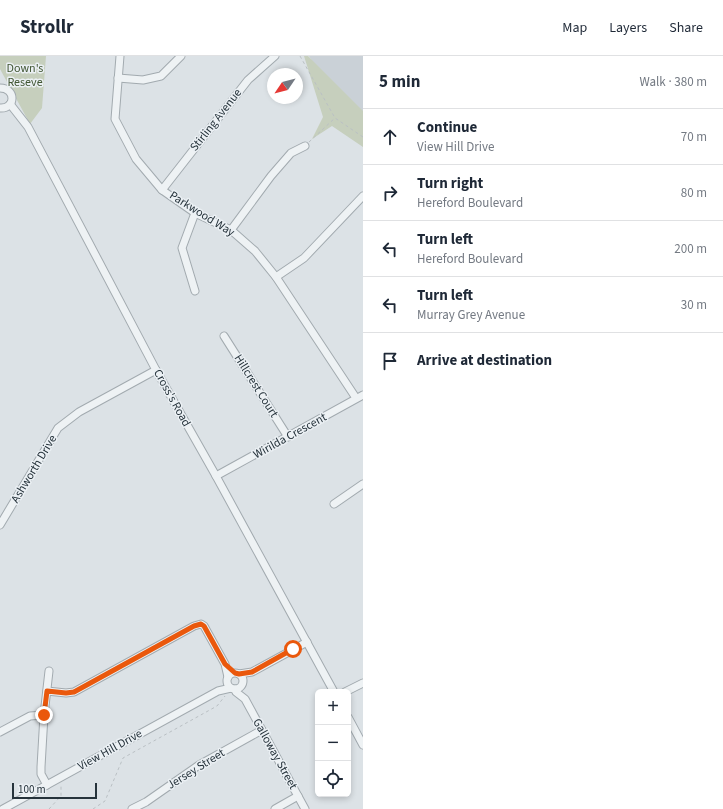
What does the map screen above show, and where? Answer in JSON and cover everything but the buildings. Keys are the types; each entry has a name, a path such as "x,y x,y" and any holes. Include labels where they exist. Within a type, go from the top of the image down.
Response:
{"street":[{"name":"Parkwood Way","path":"120,56 115,119 136,159 162,190 195,213 231,230 255,251 276,276 360,396"},
{"path":"118,78 143,80 162,76 180,56"},
{"name":"Stirling Avenue","path":"162,190 248,80 275,56"},
{"name":"Cross's Road","path":"0,86 8,89 12,95 12,101 10,104 28,127 156,370 216,476 332,689"},
{"path":"0,108 5,108 10,104"},
{"path":"231,230 271,176 291,153 305,146"},
{"path":"276,276 304,258 363,196"},
{"path":"195,213 182,248 195,291"},
{"name":"Hillcrest Court","path":"224,336 288,437"},
{"name":"Ashworth Drive","path":"0,525 58,428 79,412 156,370"},
{"name":"Wirilda Crescent","path":"216,476 360,396"},
{"path":"334,504 363,484"},
{"path":"47,691 66,693 74,692 194,626 201,624 204,626 225,664 242,677 237,686"},
{"path":"227,679 231,674 252,672 307,642"},
{"path":"225,664 228,685 237,686 246,680 252,672"},
{"path":"47,785 41,774 44,715 49,671"},
{"name":"View Hill Drive","path":"218,691 227,679"},
{"path":"351,689 363,683"},
{"name":"View Hill Drive","path":"2,809 218,691 237,686"},
{"name":"Galloway Street","path":"237,686 305,809"},
{"path":"0,732 30,716 44,715"},
{"path":"351,723 363,745"},
{"name":"Jersey Street","path":"132,809 146,802 199,765 262,730"},
{"path":"275,809 298,796"},
{"path":"146,802 150,809"}],"path":[{"path":"300,56 335,118 363,137"},
{"path":"305,146 335,118"},
{"path":"93,809 105,801 123,758 217,706 227,695"},
{"path":"49,809 61,796 62,786 58,779"}],"shaded area":[{"path":"309,56 363,56 363,132 314,64"}],"green space":[{"name":"Down's Reseve","path":"0,56 46,56 42,108 30,124 0,69"},
{"path":"304,56 308,56 363,111 363,147 332,126 312,139 323,117"}],"route":[{"path":"44,715 47,691 66,693 74,692 194,626 201,624 204,626 225,664 235,673 239,674 250,671 252,672 293,649"}]}
